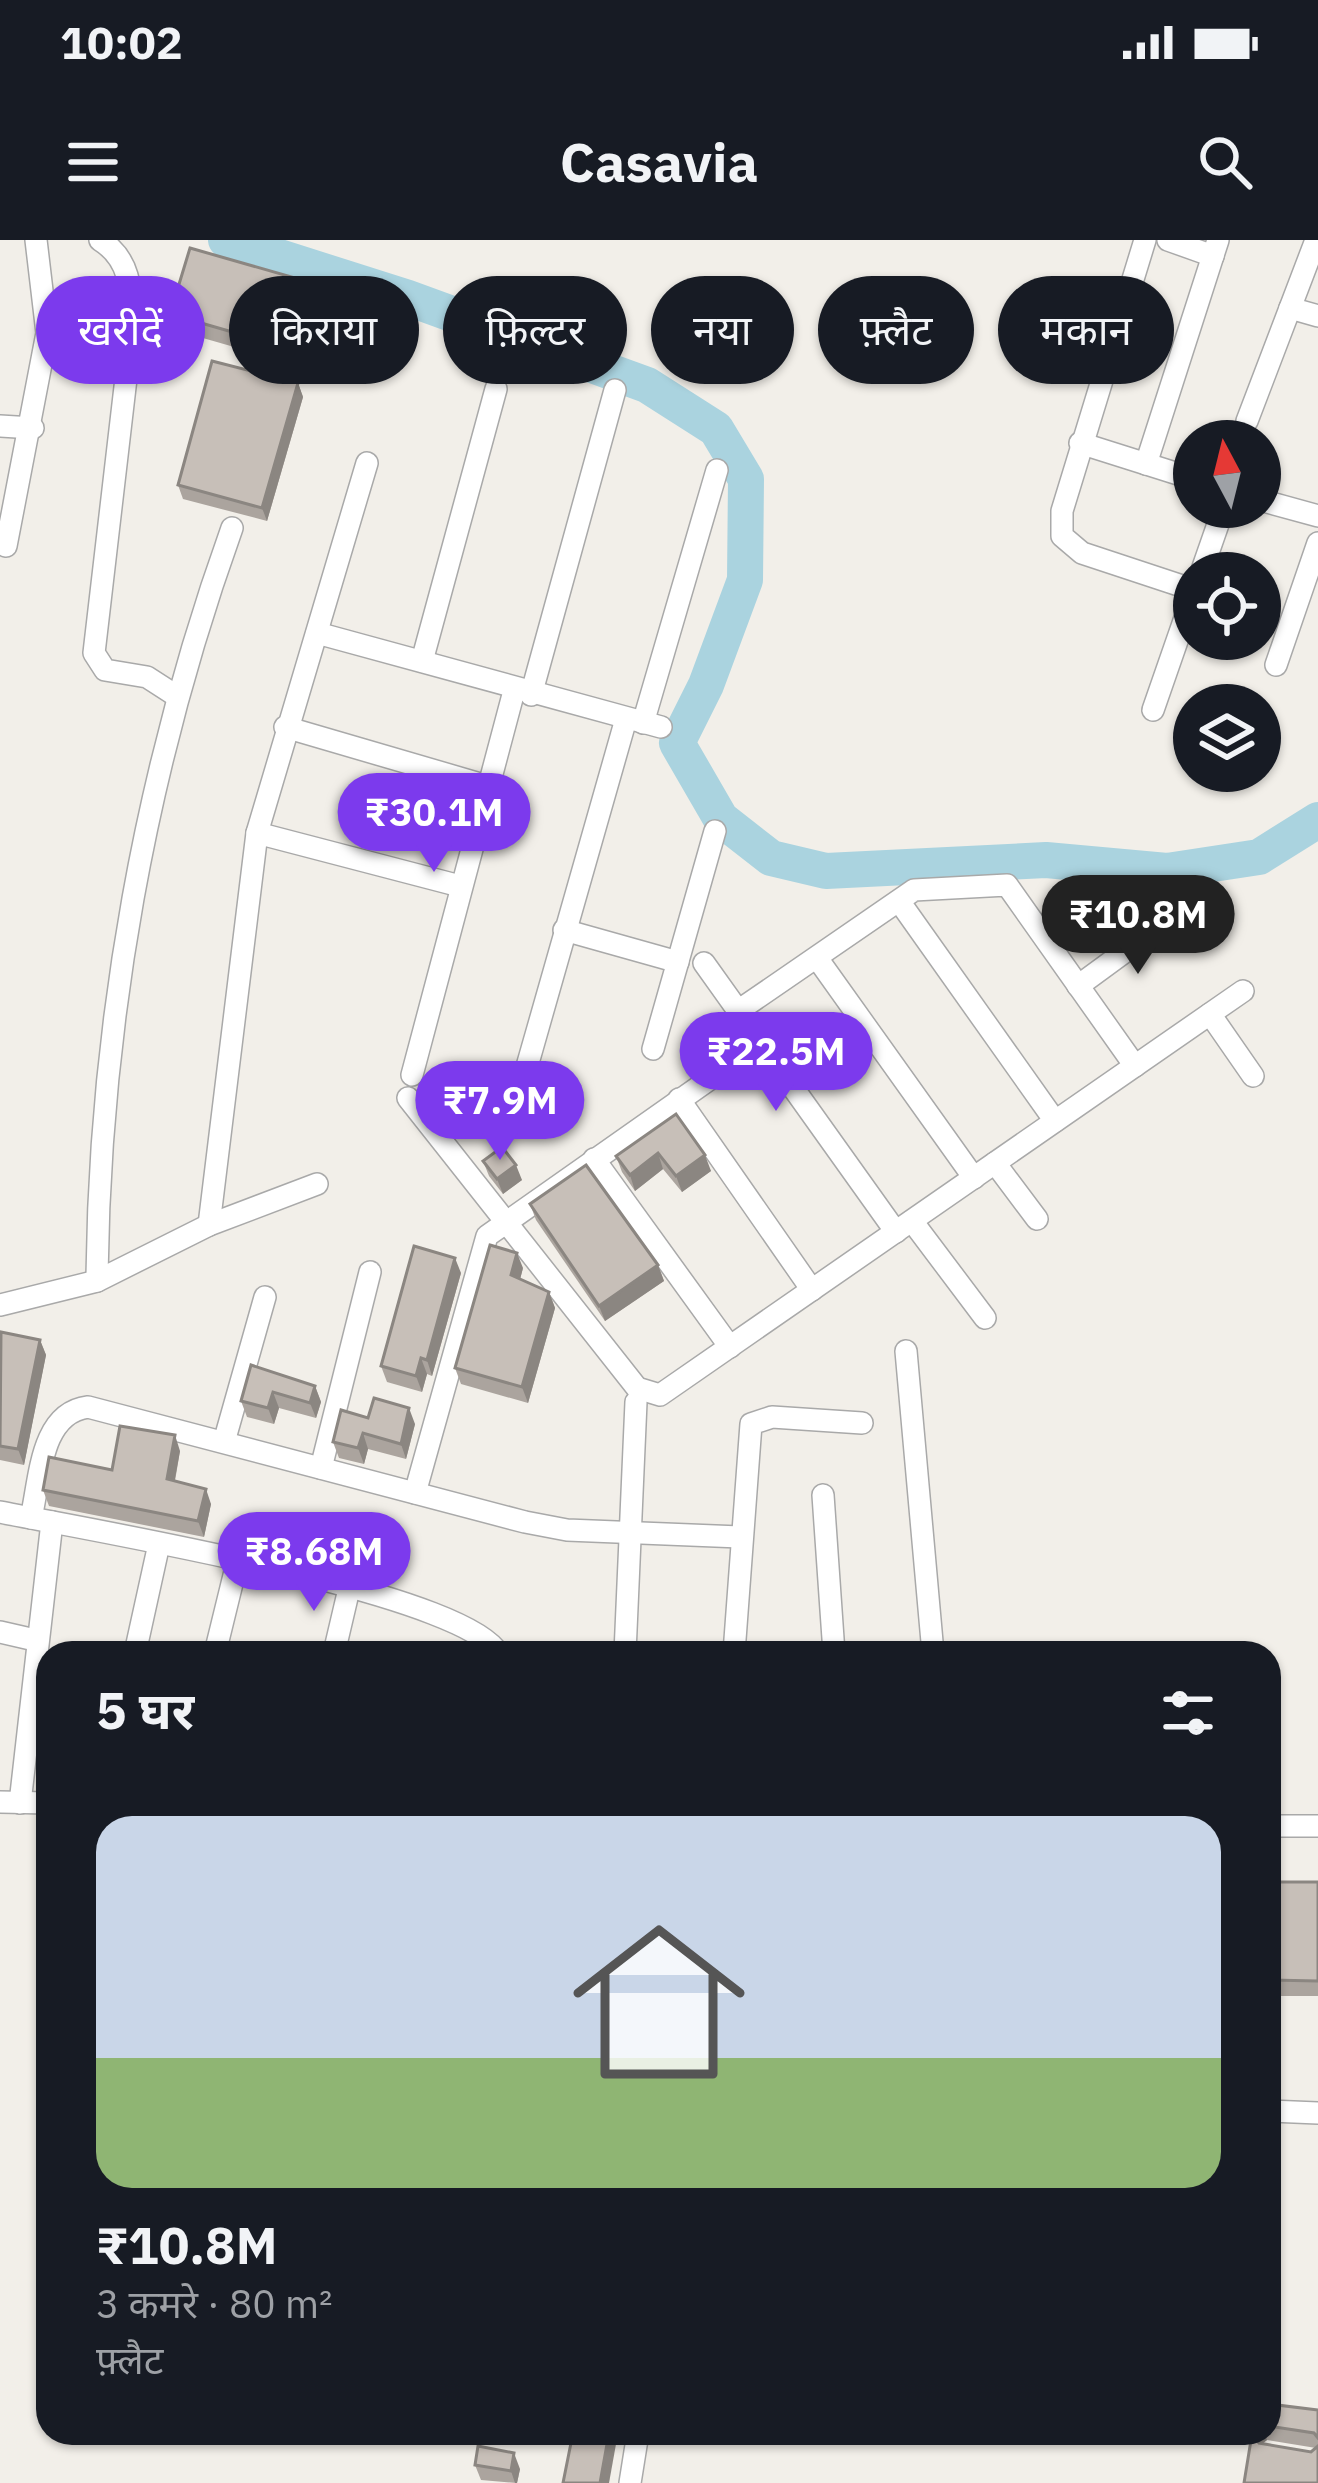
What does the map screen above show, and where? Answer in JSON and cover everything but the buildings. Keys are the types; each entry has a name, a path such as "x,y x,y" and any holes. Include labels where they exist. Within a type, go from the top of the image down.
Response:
{"street":[{"path":"6,546 47,334 36,240"},
{"path":"100,240 118,253 129,278 132,327 94,653 105,670 147,677 178,698"},
{"path":"1145,240 1080,443 1062,511 1062,536 1082,553 1173,584"},
{"path":"1147,464 1216,248 1168,240"},
{"path":"1247,420 1316,240"},
{"path":"1290,308 1318,316"},
{"path":"422,661 496,389"},
{"path":"615,390 523,693 487,786 410,1086 505,1221 637,1388 659,1395 1244,991"},
{"path":"0,425 32,428"},
{"path":"1080,443 1173,472"},
{"path":"209,1225 257,833 367,463"},
{"path":"526,1070 564,930 644,723 716,470"},
{"path":"1281,506 1318,517"},
{"path":"97,1281 106,1099 155,790 178,698 232,528"},
{"path":"1276,665 1318,543"},
{"path":"317,633 644,723"},
{"path":"1153,710 1173,652"},
{"path":"285,728 487,786"},
{"path":"653,1049 715,831"},
{"path":"257,833 460,886"},
{"path":"738,1011 914,890 1007,885 1135,1066"},
{"path":"899,901 1055,1121"},
{"path":"1078,986 1164,923"},
{"path":"564,930 678,962"},
{"path":"817,958 974,1178"},
{"path":"704,963 904,1226 985,1318"},
{"path":"1210,1014 1253,1076"},
{"path":"415,1492 487,1236 761,1043"},
{"path":"680,1099 812,1290"},
{"path":"594,1159 730,1346"},
{"path":"995,1163 1037,1220"},
{"path":"0,1305 97,1281 209,1225 317,1184"},
{"path":"321,1468 370,1272"},
{"path":"224,1442 265,1297"},
{"path":"906,1351 932,1641"},
{"path":"626,1641 636,1402"},
{"path":"10,1802 34,1640 52,1429 75,1408 88,1407 525,1522 630,1534 740,1537"},
{"path":"735,1641 751,1424 772,1417 862,1423"},
{"path":"824,1496 833,1641"},
{"path":"0,1512 238,1559 427,1610 472,1629 485,1641"},
{"path":"138,1641 159,1544"},
{"path":"218,1641 238,1559"},
{"path":"337,1641 350,1589"},
{"path":"0,1632 34,1640"},
{"path":"1281,1826 1318,1826"},
{"path":"1281,2111 1318,2113"},
{"path":"631,2483 636,2445"}],"waterway":[{"path":"226,240 408,298 647,385 716,429 746,479 745,580 706,685 677,743 721,819 771,858 826,871 1046,860 1167,871 1259,857 1318,820"}]}
